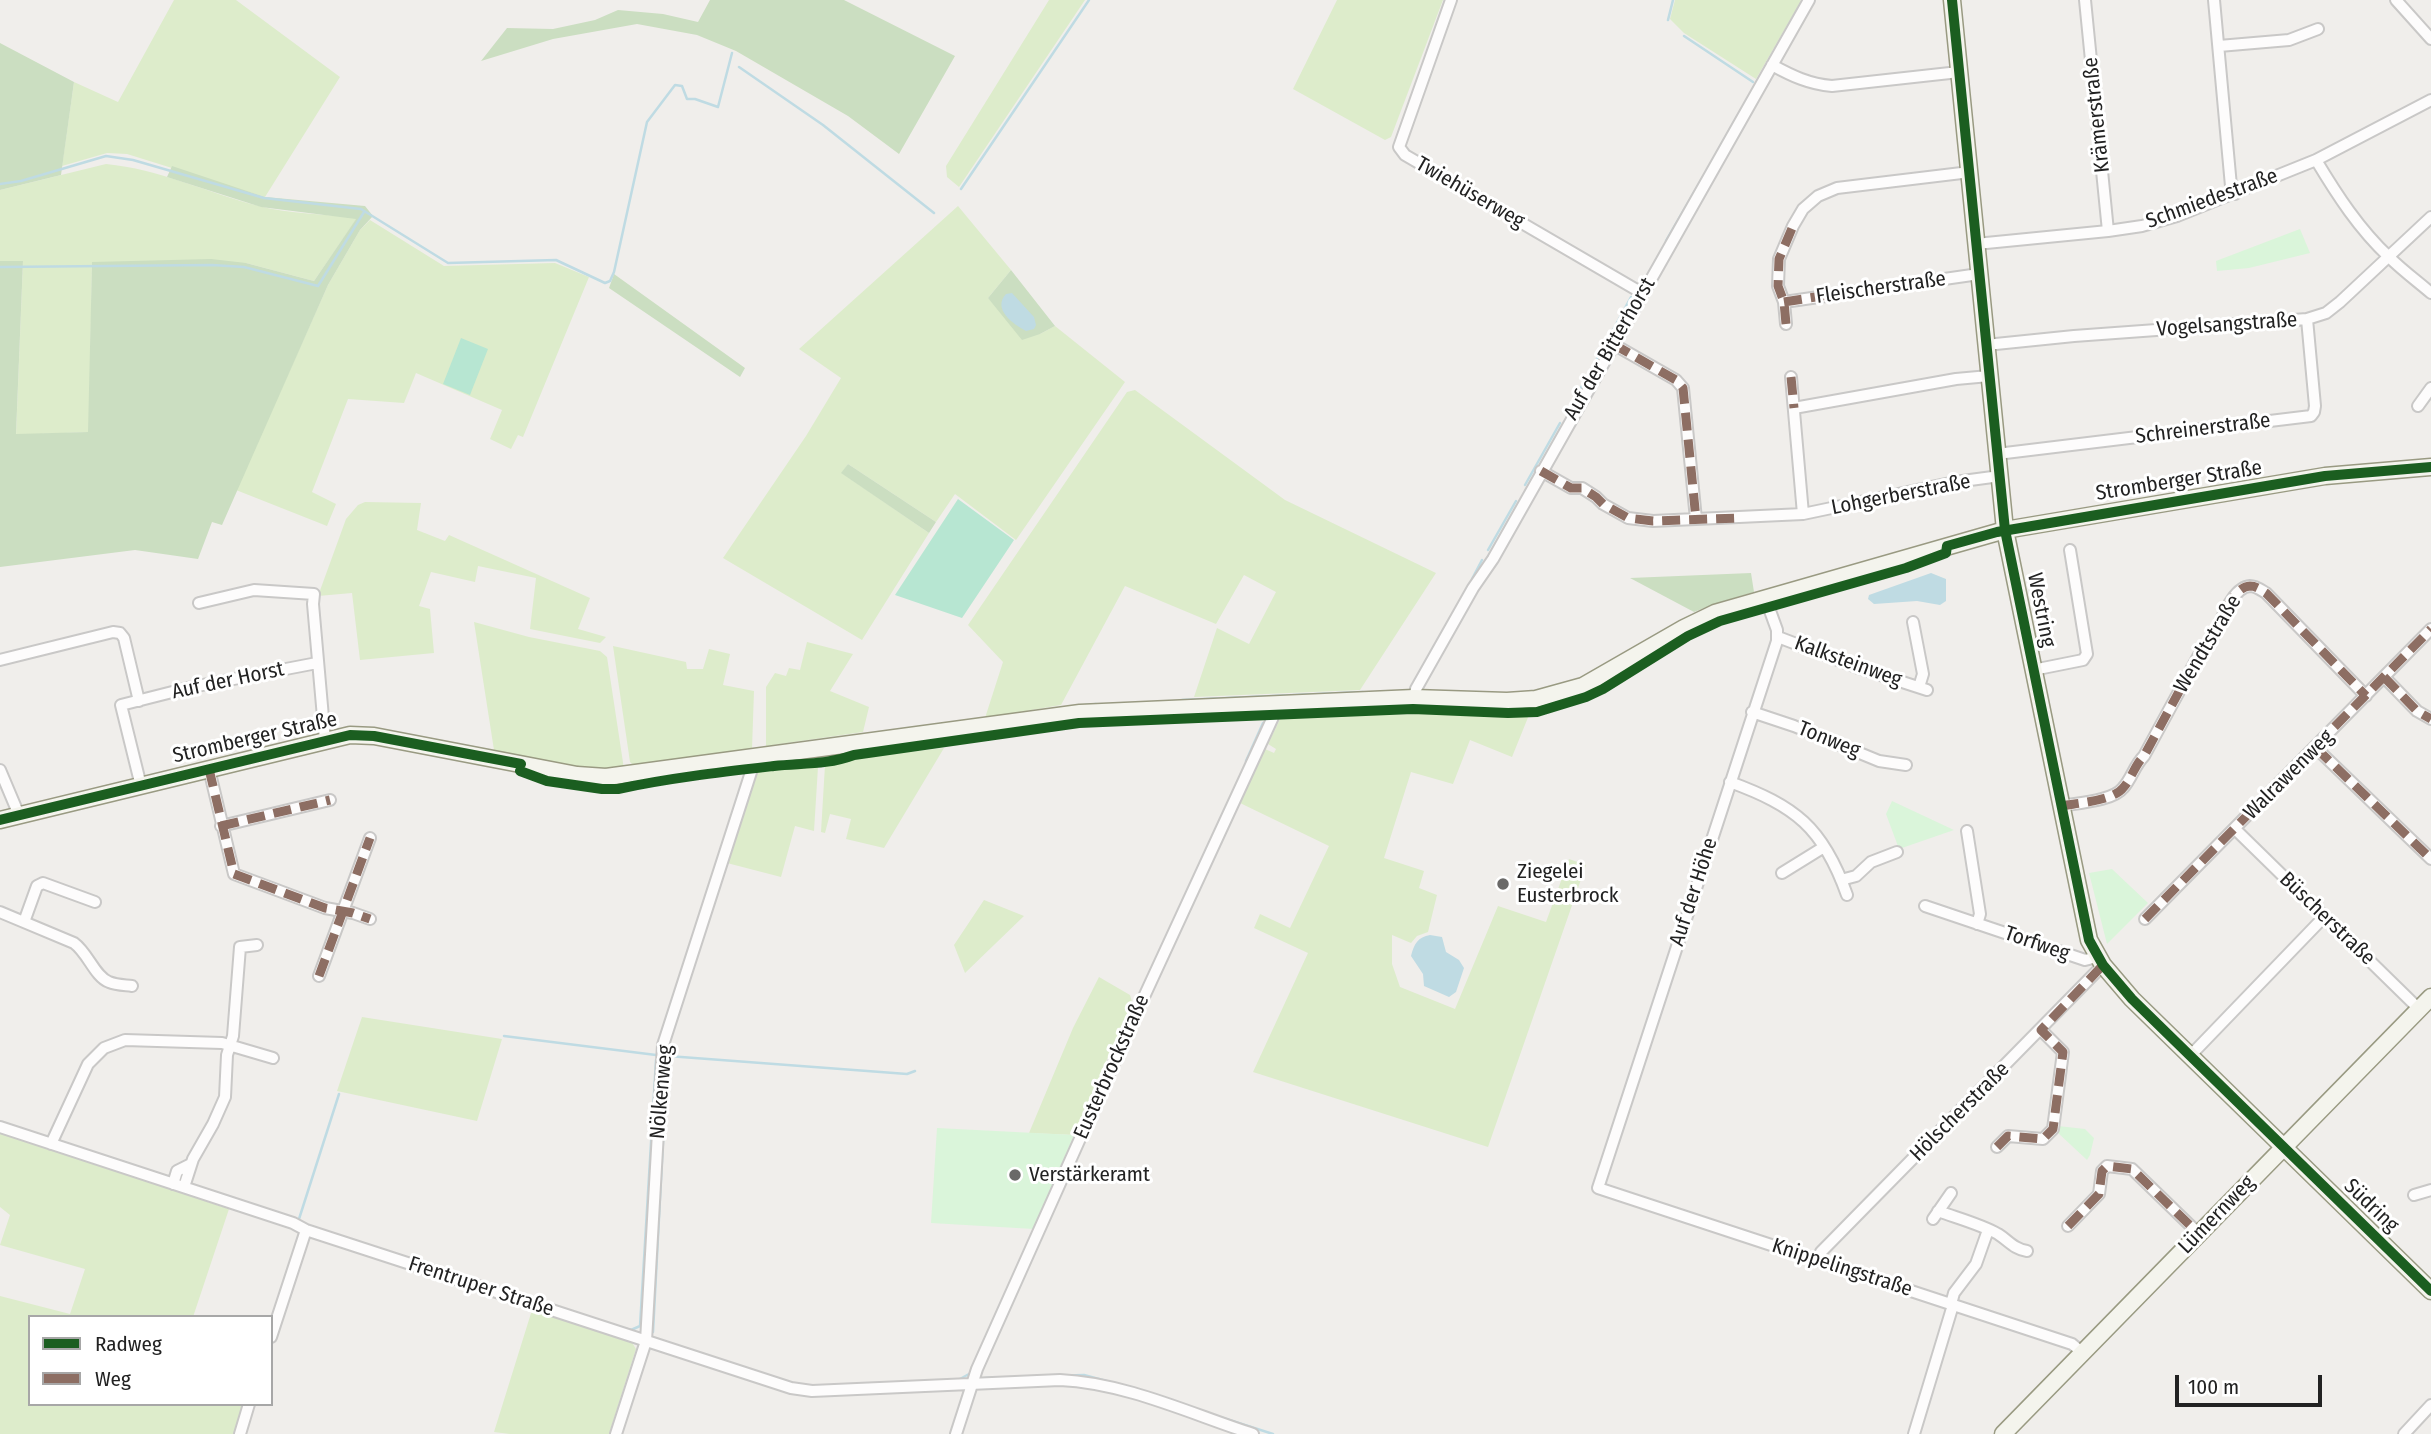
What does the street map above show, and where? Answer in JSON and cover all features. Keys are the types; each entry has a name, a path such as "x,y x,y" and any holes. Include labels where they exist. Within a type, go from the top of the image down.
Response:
{"main road":[{"name":"Westring","path":"1952,0 2005,530 2085,928 2100,961 2132,999 2283,1147"},
{"name":"Stromberger Straße","path":"0,820 350,735 374,736 577,775 606,777 1068,714 1414,698 1507,701 1559,694 1583,687 1715,613 2005,530 2325,476 2431,467"},
{"name":"Lümernweg","path":"2003,1434 2425,1003"},
{"name":"Südring","path":"2283,1147 2431,1291"}],"street":[{"name":"Twiehüserweg","path":"1451,0 1399,147 1405,155 1642,293"},
{"name":"Auf der Bitterhorst","path":"1414,698 1416,689 1473,588 1493,559 1612,344 1809,0"},
{"name":"Krämerstraße","path":"2085,0 2108,231"},
{"path":"2214,0 2231,186 2235,194"},
{"path":"2396,0 2431,39"},
{"path":"2219,46 2288,40 2318,29"},
{"path":"1772,65 1816,85 1832,86 1959,72"},
{"name":"Schmiedestraße","path":"1976,244 2108,231 2142,226 2177,216 2316,160 2431,100"},
{"path":"2316,160 2339,200 2388,257 2431,293"},
{"path":"1786,324 1784,302 1778,286 1779,260 1803,209 1818,196 1837,188 1970,172"},
{"name":"Vogelsangstraße","path":"1986,345 2307,319 2326,313 2340,302 2431,217"},
{"name":"Fleischerstraße","path":"1784,302 1979,274"},
{"name":"Schreinerstraße","path":"1997,454 2311,416 2315,406 2307,319"},
{"path":"1612,344 1676,380 1683,388 1696,519"},
{"path":"1794,408 1956,379 1989,376"},
{"name":"Lohgerberstraße","path":"1791,377 1803,514"},
{"path":"2418,406 2431,388"},
{"name":"Lohgerberstraße","path":"1541,471 1571,488 1581,488 1628,518 1653,521 1803,514 1955,482 2000,477"},
{"path":"2033,670 2083,660 2087,654 2070,550"},
{"name":"Wendtstraße","path":"2061,806 2113,796 2122,790 2136,764 2144,756 2200,653 2210,643 2234,596 2249,586 2266,593 2366,695"},
{"path":"199,603 254,590 314,594 317,663 325,740"},
{"path":"1765,597 1778,637"},
{"name":"Kalksteinweg","path":"1778,637 1866,671 1923,688 1913,622"},
{"name":"Walrawenweg","path":"2145,919 2431,629"},
{"path":"0,660 113,632 120,633 124,638 139,701 121,705 141,786"},
{"name":"Auf der Höhe","path":"1598,1188 1778,637"},
{"name":"Auf der Horst","path":"139,701 192,687 317,663"},
{"path":"2384,677 2417,711 2431,719"},
{"name":"Eusterbrockstraße","path":"956,1434 977,1369 1125,1038 1274,715 1273,703"},
{"name":"Tonweg","path":"1752,712 1879,761 1906,765"},
{"path":"2316,748 2431,859"},
{"name":"Nölkenweg","path":"616,1434 646,1341 663,1045 752,769 750,758"},
{"path":"209,769 234,874 325,908 370,919"},
{"path":"0,770 19,815"},
{"path":"1730,782 1767,796 1803,821 1824,847 1847,895"},
{"path":"221,826 330,800"},
{"name":"Büscherstraße","path":"2235,829 2324,917 2425,1003"},
{"name":"Torfweg","path":"1967,831 1980,914 1977,923"},
{"path":"319,976 370,838"},
{"path":"1782,873 1824,847"},
{"path":"1841,880 1856,876 1871,862 1897,852"},
{"path":"24,922 37,886 44,883 94,902"},
{"name":"Torfweg","path":"1925,906 2085,960 2100,961"},
{"path":"0,912 75,943 83,949 102,978 132,986"},
{"path":"2190,1056 2324,917"},
{"path":"179,1186 225,1097 227,1055 233,1036 240,947 257,944"},
{"name":"Hölscherstraße","path":"1818,1259 1821,1252 2041,1030 2100,961"},
{"path":"1997,1147 2008,1136 2043,1139 2053,1129 2063,1052 2041,1030"},
{"path":"51,1144 89,1064 104,1048 125,1040 230,1045 273,1058"},
{"name":"Frentruper Straße","path":"0,1127 791,1388 812,1391 1085,1381 1253,1434"},
{"path":"2068,1226 2099,1194 2102,1171 2107,1166 2132,1169 2199,1234"},
{"name":"Knippelingstraße","path":"1598,1188 2072,1344 2082,1353"},
{"path":"2414,1195 2431,1190"},
{"path":"1951,1193 1935,1215 1988,1230 1998,1234 2017,1250 2027,1251"},
{"path":"273,1331 306,1230"},
{"path":"1914,1434 1954,1293 1976,1264 1988,1230"},
{"path":"2404,1434 2431,1405"},
{"path":"240,1434 248,1406"}],"green space":[{"path":"174,0 236,0 340,77 265,197 127,154 107,153 62,166 74,82 118,102"},
{"path":"710,0 844,0 955,56 899,154 848,116 736,51 697,35 637,24 553,39 481,61 507,28 553,29 595,20 618,10 663,14 698,22"},
{"path":"1049,0 1085,0 959,187 947,177 946,166"},
{"path":"1337,0 1443,0 1391,137 1385,140 1293,89"},
{"path":"1675,0 1801,1 1756,79 1684,33 1670,19"},
{"path":"0,43 74,82 61,175 0,190"},
{"path":"106,164 145,171 271,209 357,218 314,281 246,263 92,262 89,432 16,435 23,261 0,261 0,190"},
{"path":"172,166 265,197 365,206 373,216 360,230 328,285 222,525 212,522 198,559 135,550 0,567 0,261 23,261 16,434 88,432 92,262 211,259 246,263 314,281 356,219 261,207 167,177"},
{"path":"958,206 1011,270 988,298 1040,334 1055,326 1125,382 1016,540 955,494 936,522 848,464 842,473 929,533 862,640 723,558 806,436 841,378 799,349"},
{"path":"370,220 444,266 555,263 589,277 523,437 518,435 511,449 490,439 502,410 416,373 404,403 348,399 312,492 336,504 327,526 236,490 328,285 360,230"},
{"path":"2300,229 2310,253 2249,268 2217,271 2216,261"},
{"path":"1011,270 1055,326 1022,340 988,298"},
{"path":"614,274 745,368 740,377 609,288"},
{"path":"461,338 488,349 470,395 443,384"},
{"path":"1135,390 1285,500 1436,573 1360,690 1194,697 1217,628 1249,644 1276,592 1244,575 1216,624 1125,586 1061,705 985,718 1003,662 968,625 1127,392"},
{"path":"848,464 936,522 929,533 841,473"},
{"path":"958,499 1014,540 962,618 895,595"},
{"path":"365,502 421,503 417,530 445,541 449,535 590,598 578,629 606,637 600,643 530,629 536,578 478,566 475,582 431,572 419,606 430,609 434,653 360,660 352,593 318,596 346,519 358,505"},
{"path":"1751,573 1754,592 1694,612 1630,578"},
{"path":"474,622 529,637 600,651 607,657 624,769 575,767 494,750"},
{"path":"807,642 853,654 830,691 869,707 863,732 766,746 766,687 775,673 786,676 789,668 800,670"},
{"path":"613,646 686,662 687,669 703,669 709,649 730,654 723,685 754,691 752,749 634,766 630,762"},
{"path":"1529,715 1512,757 1470,740 1453,784 1411,772 1384,858 1424,871 1419,888 1437,895 1428,932 1417,936 1411,943 1392,935 1392,964 1400,987 1455,1009 1498,906 1546,922 1569,859 1586,865 1488,1147 1253,1072 1308,953 1254,928 1260,914 1290,928 1329,846 1240,803 1265,749 1274,753 1276,749 1268,744 1281,717"},
{"path":"944,748 884,848 846,839 851,819 830,814 825,833 821,832 825,765 856,758"},
{"path":"800,766 818,767 814,831 795,826 781,877 727,863 757,771"},
{"path":"1892,801 1954,830 1899,849 1886,814"},
{"path":"2112,869 2148,903 2107,944 2089,873"},
{"path":"984,900 1024,916 965,973 954,945"},
{"path":"1099,977 1130,995 1132,1002 1074,1135 1029,1133 1073,1028"},
{"path":"362,1017 502,1039 477,1121 337,1091"},
{"path":"2058,1126 2085,1129 2094,1138 2087,1160 2057,1132"},
{"path":"937,1128 1074,1135 1034,1229 931,1223"},
{"path":"0,1132 229,1209 194,1315 28,1315 28,1406 244,1406 235,1434 0,1434 0,1296 70,1314 85,1269 0,1245 10,1215 0,1207"},
{"path":"535,1308 631,1341 636,1349 609,1434 494,1432 532,1310"}],"water":[{"path":"1012,293 1034,317 1034,329 1026,331 1006,316 1001,305 1002,300 1006,294"},
{"path":"1931,573 1946,579 1946,601 1940,605 1917,601 1874,604 1868,599 1869,595"},
{"path":"1430,935 1442,937 1446,952 1459,960 1464,968 1456,992 1449,997 1424,986 1423,974 1411,956 1417,942"}],"waterway":[{"path":"961,189 1089,0"},
{"path":"1668,20 1673,0"},
{"path":"1684,36 1753,82"},
{"path":"0,184 21,181 106,156 133,160 264,198 361,209 448,263 556,260 605,283 610,281 614,272 647,122 675,85 682,86 687,99 718,107 732,53"},
{"path":"739,67 823,125 934,213"},
{"path":"1713,159 1739,113"},
{"path":"1666,241 1703,177"},
{"path":"0,267 212,265 244,267 318,286 364,212"},
{"path":"1645,280 1656,260"},
{"path":"1613,330 1631,297"},
{"path":"1569,409 1603,348"},
{"path":"1525,485 1560,423"},
{"path":"1488,550 1516,501"},
{"path":"1472,579 1482,560"},
{"path":"1595,688 1607,681"},
{"path":"1182,700 1363,692"},
{"path":"1549,705 1582,694"},
{"path":"1085,705 1096,704"},
{"path":"1504,709 1528,708"},
{"path":"1246,761 1263,723"},
{"path":"839,754 933,741"},
{"path":"761,765 816,757"},
{"path":"591,784 618,785 744,767"},
{"path":"504,1036 656,1055"},
{"path":"668,1056 907,1074 915,1071"},
{"path":"623,1328 631,1330 640,1326 656,1060"},
{"path":"653,1332 666,1085"},
{"path":"299,1219 339,1094"},
{"path":"960,1379 969,1374"},
{"path":"985,1378 1084,1375 1110,1382"},
{"path":"1223,1418 1273,1434"}],"marked path":[{"path":"1786,324 1784,302 1778,286 1779,259 1793,226"},
{"path":"1784,302 1892,285"},
{"path":"1613,344 1676,380 1683,388 1696,519"},
{"path":"1791,377 1794,408"},
{"path":"1541,471 1571,488 1582,488 1628,518 1653,521 1739,518"},
{"path":"2061,806 2103,799 2123,788 2144,756 2200,653 2211,640 2232,600 2243,588 2252,586 2266,593 2366,696"},
{"path":"2145,919 2431,629"},
{"path":"2384,677 2417,711 2431,719"},
{"path":"2316,748 2431,859"},
{"path":"209,769 234,874 325,908 370,919"},
{"path":"221,826 330,800"},
{"path":"319,976 370,838"},
{"path":"1997,1147 2008,1136 2043,1139 2053,1129 2063,1052 2041,1030 2103,965"},
{"path":"2068,1226 2099,1194 2102,1171 2107,1166 2132,1169 2199,1234"}],"cycle path":[{"path":"1952,0 2005,530 2089,940 2103,965 2132,999 2431,1291"},
{"path":"520,771 547,781 618,789 715,773 824,762 854,755 1079,723 1413,709 1537,712 1603,689 1688,636 1720,621 1906,568 1946,553 1947,546 1997,532 2325,476 2431,467"},
{"path":"0,820 350,735 374,736 521,764"}],"place":[{"name":"Ziegelei Eusterbrock","path":"1503,884"},
{"name":"Verstärkeramt","path":"1015,1175"}]}
